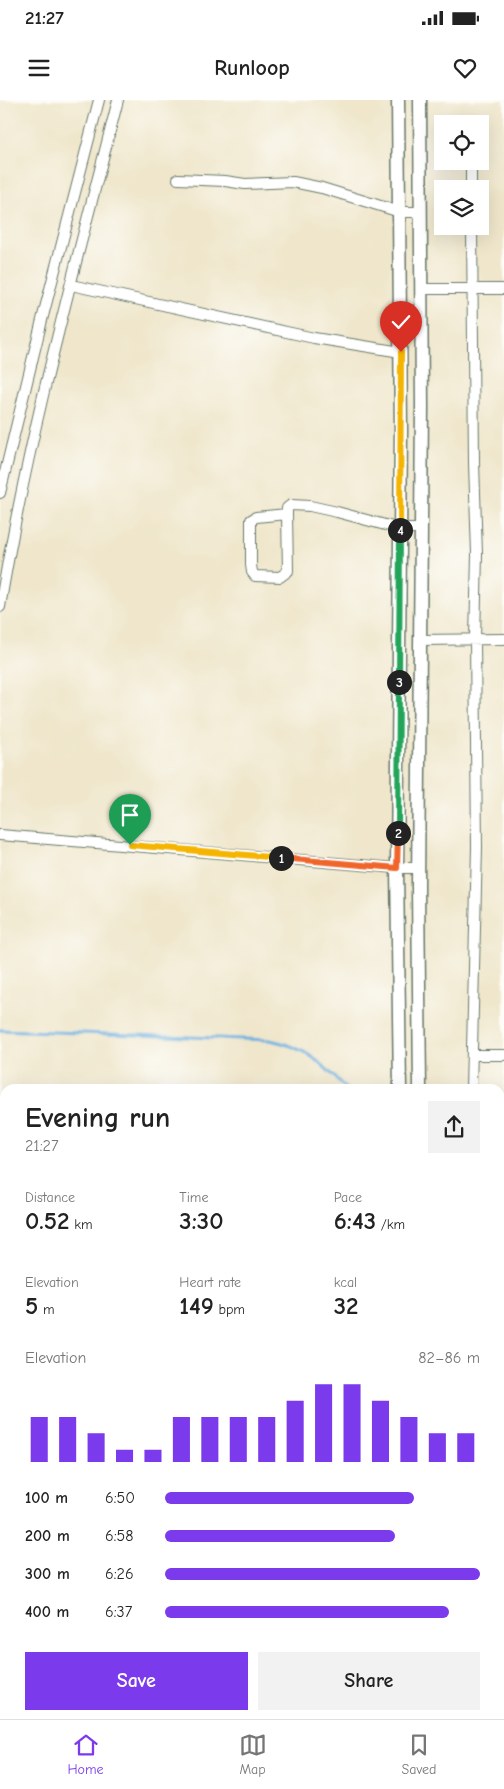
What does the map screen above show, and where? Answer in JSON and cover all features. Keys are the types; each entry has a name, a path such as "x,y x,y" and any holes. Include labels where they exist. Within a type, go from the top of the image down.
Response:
{"main road":[{"path":"398,100 401,407 397,868 400,1084"},
{"path":"420,100 422,407 418,868 420,1084"},
{"path":"401,407 422,407"}],"street":[{"path":"0,493 42,320 99,100"},
{"path":"0,607 21,495 71,285 118,100"},
{"path":"178,179 225,181 245,184 293,182 322,188 400,212 420,212"},
{"path":"471,1084 477,848 475,639 478,554 474,463 472,235"},
{"path":"71,285 314,338 401,352"},
{"path":"421,289 504,289"},
{"path":"287,514 253,518 252,572 255,576 280,577 288,571 287,514 288,508 291,505 310,506 400,529 421,529"},
{"path":"420,640 504,639"},
{"path":"0,834 397,868 418,868"},
{"path":"472,1055 504,1055"}],"waterway":[{"path":"0,1030 270,1040 294,1047 313,1057 341,1084"}],"route":[{"path":"130,845 397,868 401,352"}]}
